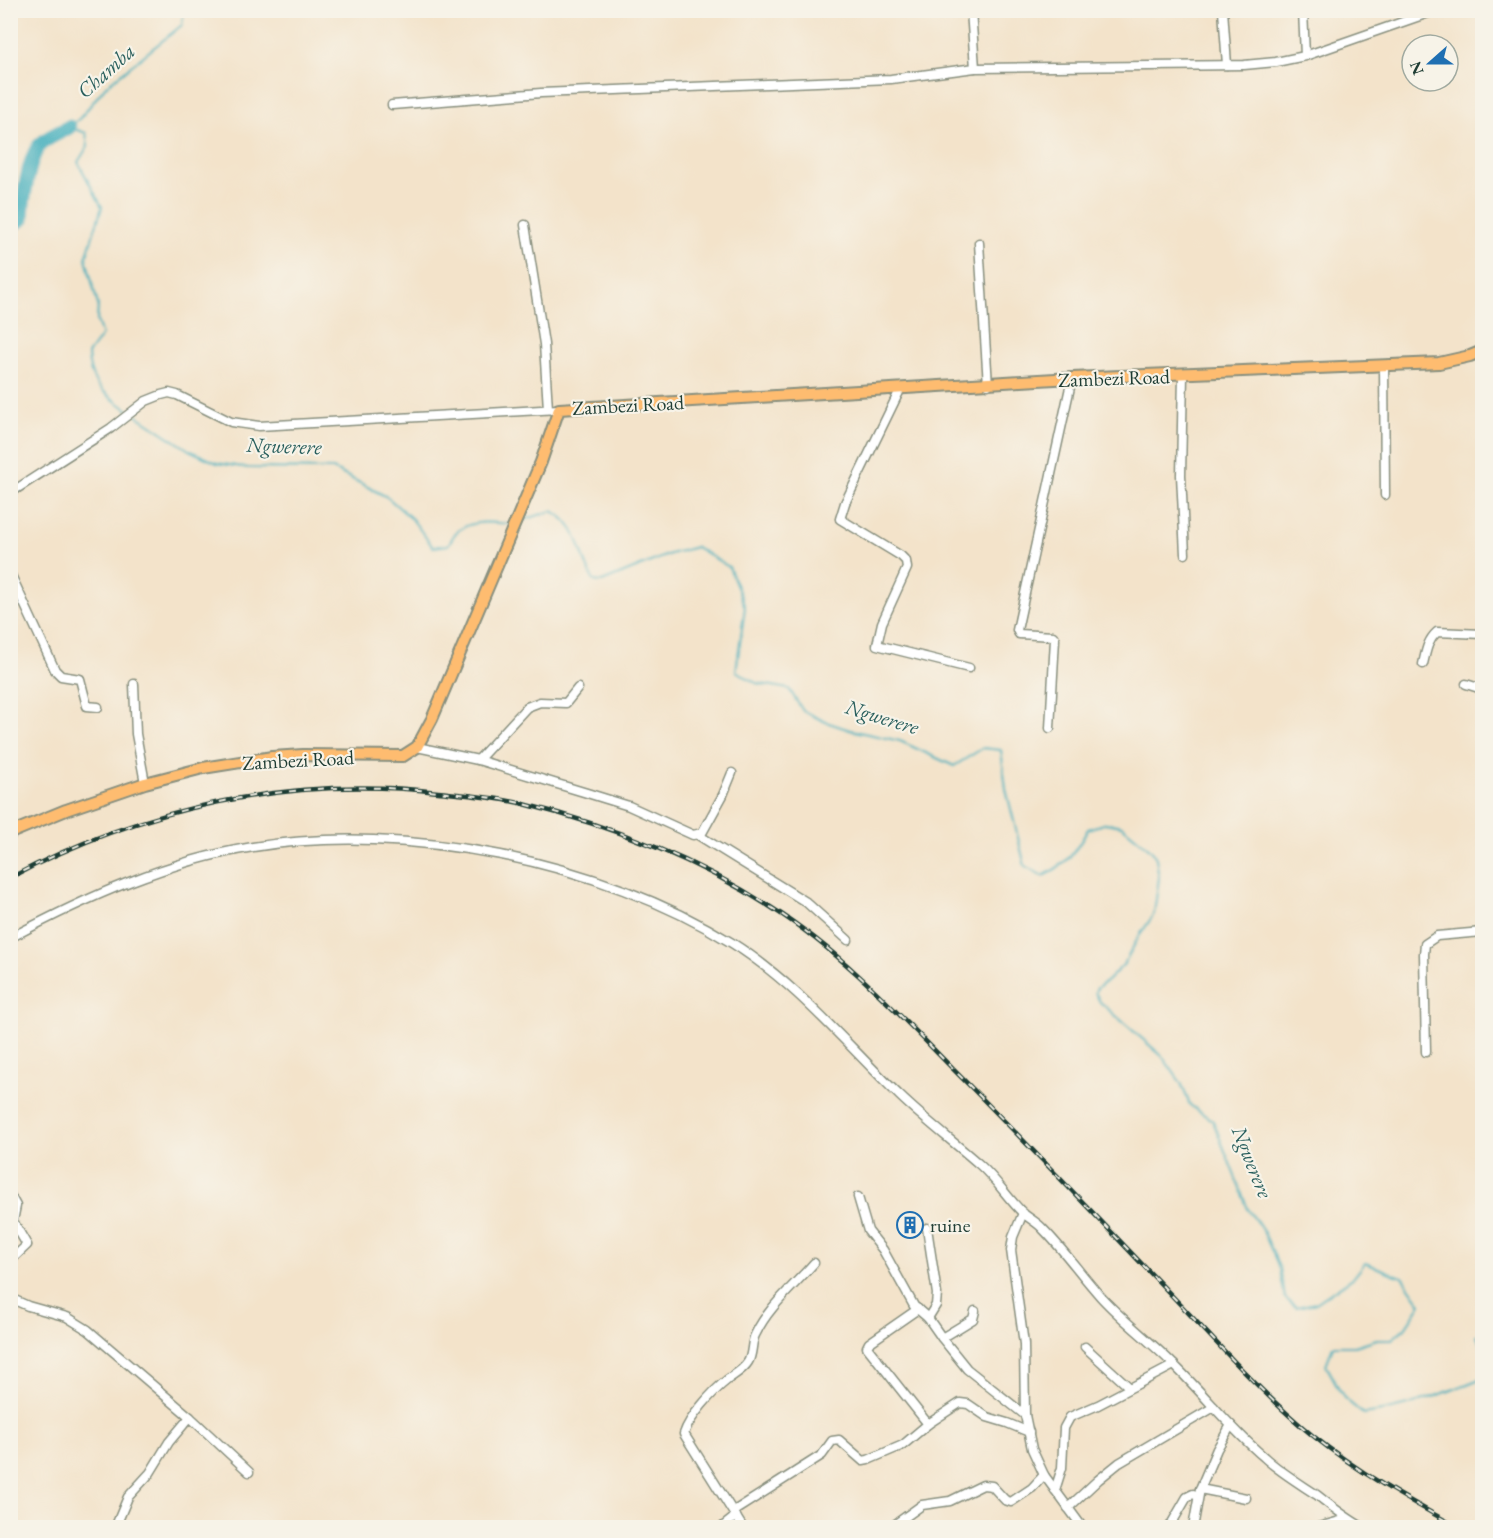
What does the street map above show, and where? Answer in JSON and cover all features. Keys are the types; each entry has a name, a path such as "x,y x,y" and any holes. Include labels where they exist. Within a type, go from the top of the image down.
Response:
{"main road":[{"name":"Zambezi Road","path":"10,833 66,810 145,783 203,768 303,755 403,756 417,747 432,719 541,462 553,409 988,385 1072,378 1439,363 1482,351"}],"street":[{"path":"971,10 975,68"},
{"path":"1223,10 1227,65"},
{"path":"1303,10 1305,56"},
{"path":"392,105 541,93 891,80 975,68 1227,65 1276,62 1305,56 1437,10"},
{"path":"10,493 146,401 169,393 177,394 231,422 259,426 553,409 525,225"},
{"path":"979,243 988,385"},
{"path":"1384,365 1385,495"},
{"path":"1184,375 1181,475 1185,554"},
{"path":"1050,728 1055,639 1053,636 1019,634 1017,630 1072,378"},
{"path":"900,390 845,503 840,519 906,561 907,568 882,623 877,645 969,668"},
{"path":"10,573 55,670 61,675 80,679 87,706 98,707"},
{"path":"1423,664 1431,637 1437,632 1482,634"},
{"path":"134,684 136,734 145,783"},
{"path":"1466,684 1482,689"},
{"path":"478,760 527,707 540,702 566,703 578,688"},
{"path":"417,747 478,760 629,806 693,835 698,835 806,902 848,940"},
{"path":"698,835 702,833 718,804 732,773"},
{"path":"10,938 58,912 107,890 163,870 250,847 287,842 356,839 423,842 506,856 561,870 627,892 690,919 733,944 794,991 904,1100 983,1168 1023,1213 1042,1227 1105,1302 1174,1365 1264,1458 1347,1519 1364,1527"},
{"path":"1426,1052 1425,944 1437,936 1482,932"},
{"path":"10,1195 16,1202 13,1221 27,1245 10,1261"},
{"path":"858,1197 868,1231 883,1250 918,1310 928,1318 976,1378 1025,1415"},
{"path":"1023,1213 1013,1237 1011,1250 1024,1344 1025,1415 1037,1462 1068,1509 1083,1527"},
{"path":"927,1228 937,1294 936,1305 928,1318"},
{"path":"742,1527 684,1434 685,1429 709,1398 729,1379 737,1375 749,1361 754,1336 786,1293 814,1263"},
{"path":"10,1298 28,1306 67,1317 88,1330 190,1417 249,1472"},
{"path":"918,1310 869,1343 867,1347 928,1424"},
{"path":"942,1338 972,1319 975,1311"},
{"path":"1085,1347 1129,1388"},
{"path":"1055,1490 1062,1468 1066,1420 1174,1365"},
{"path":"721,1527 735,1514 822,1455 832,1441 839,1440 863,1461 903,1445 955,1405 964,1403 987,1417 1012,1424 1029,1432"},
{"path":"1068,1509 1119,1463 1214,1407"},
{"path":"115,1527 128,1497 150,1473 169,1442 190,1417"},
{"path":"1193,1527 1199,1492 1217,1449 1231,1425"},
{"path":"891,1527 922,1505 955,1500 983,1485 992,1486 1005,1500 1011,1502 1032,1488 1044,1475"},
{"path":"1169,1527 1187,1497 1193,1494 1199,1492 1246,1498"},
{"path":"1315,1527 1347,1519"}],"waterway":[{"name":"Chamba","path":"69,127 80,118 106,86 182,25 184,10"},
{"name":"Ngwerere","path":"69,127 86,133 88,146 78,162 102,207 86,258 98,306 97,321 102,335 88,354 89,365 99,387 128,410"},
{"name":"Ngwerere","path":"10,226 22,219 27,180 36,150 46,140 69,127"},
{"name":"Ngwerere","path":"133,413 189,450 217,463 248,468 333,469 387,497 412,519 433,547 448,545 457,531 471,524 485,522 512,524"},
{"name":"Ngwerere","path":"520,521 552,511 562,517 574,533 594,581 602,582 670,554 696,547 729,567 745,607 736,671 756,683 789,689 803,711 826,722 900,741 954,766 983,748 1001,750 1006,789 1025,866 1043,876 1070,857 1088,829 1106,823 1122,826 1151,850 1156,858 1159,878 1154,914 1124,964 1097,988 1095,992 1100,1002 1162,1056 1181,1083 1190,1105 1213,1121 1248,1209 1264,1233 1280,1269 1285,1298 1296,1307 1316,1303 1354,1277 1365,1263 1402,1277 1421,1304 1405,1328 1392,1339 1377,1339 1355,1346 1333,1346 1326,1365 1344,1398 1363,1414 1379,1412 1409,1405 1482,1378"},
{"path":"1482,1331 1477,1336 1482,1348"}],"railway":[{"path":"10,878 59,854 111,833 164,816 218,802 272,793 328,788 383,788 438,792 513,802 589,823 683,859 743,890 821,943 889,1004 1010,1126 1276,1404 1347,1461 1402,1496 1459,1528"}],"place":[{"name":"ruine","path":"910,1225"}]}
